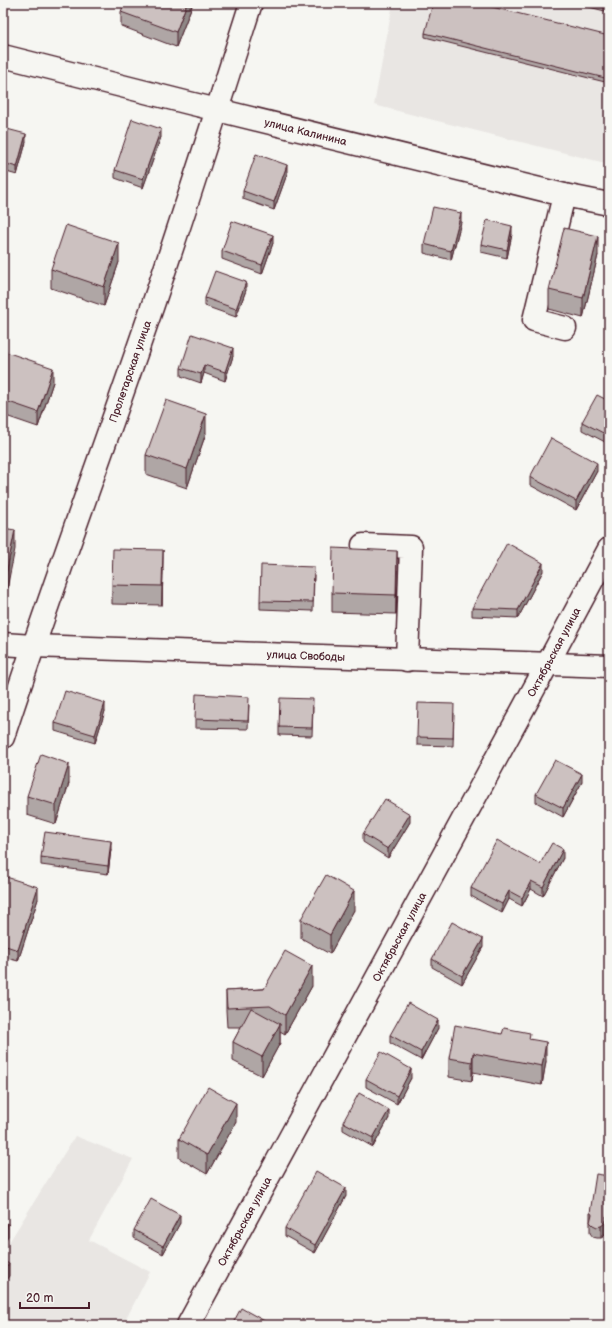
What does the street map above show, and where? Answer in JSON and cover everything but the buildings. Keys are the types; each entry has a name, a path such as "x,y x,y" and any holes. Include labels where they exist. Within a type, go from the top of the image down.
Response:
{"street":[{"name":"Пролетарская улица","path":"3,737 33,646 147,323 251,3"},
{"name":"улица Калинина","path":"3,56 564,195 609,204"},
{"path":"564,195 534,320 565,328"},
{"path":"364,545 411,547 407,660"},
{"name":"Октябрьская улица","path":"188,1325 609,549"},
{"name":"улица Свободы","path":"3,644 407,660 609,666"}],"shaded area":[{"path":"393,3 609,3 609,164 374,105"},
{"path":"75,1136 133,1159 89,1240 150,1272 123,1325 3,1325 3,1252"}]}
